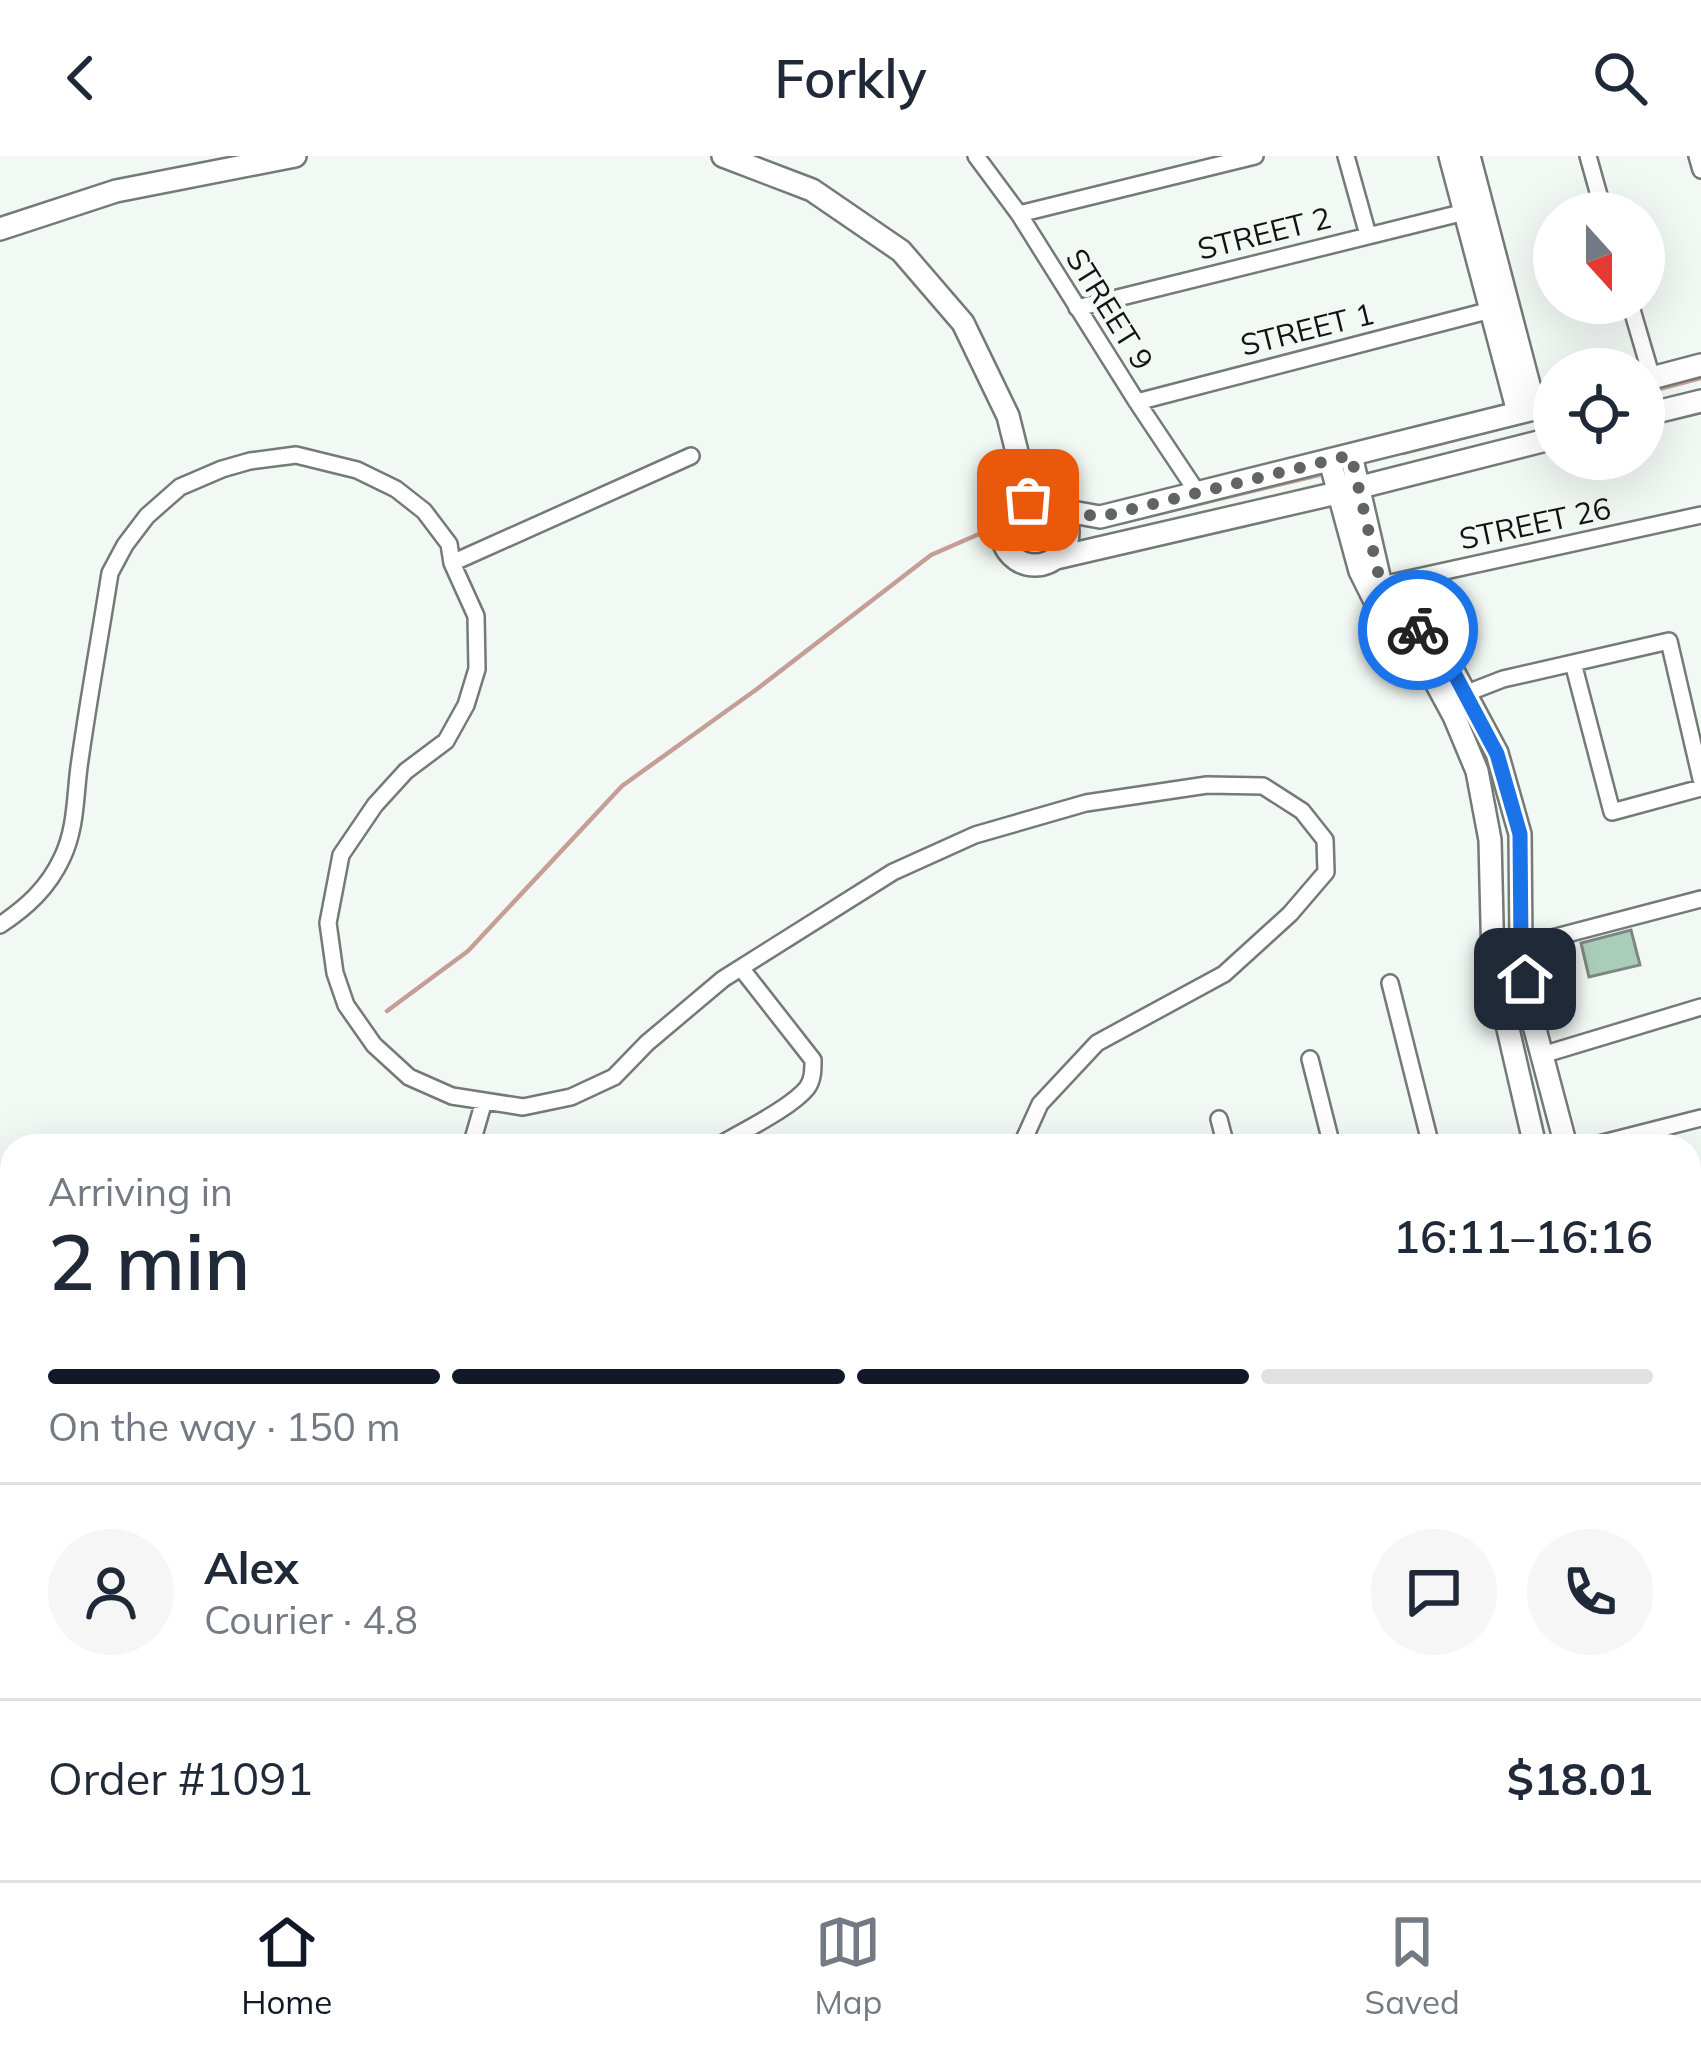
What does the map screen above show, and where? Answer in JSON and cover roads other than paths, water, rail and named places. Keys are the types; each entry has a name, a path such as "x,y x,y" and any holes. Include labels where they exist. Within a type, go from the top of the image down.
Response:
{"street":[{"path":"0,229 116,190 295,156"},
{"path":"723,156 812,190 901,250 963,323 1008,416 1028,500"},
{"name":"STREET 9","path":"976,156 1197,492"},
{"path":"1018,214 1255,156"},
{"path":"1346,156 1368,236"},
{"path":"1450,156 1490,310 1533,402"},
{"path":"1469,156 1533,397"},
{"path":"1588,156 1598,192"},
{"path":"1697,156 1701,170"},
{"name":"STREET 2","path":"1077,308 1465,212"},
{"name":"STREET 1","path":"1137,402 1490,310"},
{"path":"1665,375 1701,365"},
{"path":"1665,409 1701,400"},
{"path":"1533,409 1100,517 1028,500 1011,509 1002,537 1018,561 1038,565 1533,443"},
{"path":"0,926 44,889 74,826 110,573 125,545 147,516 180,487 250,461 296,455 357,470 396,489 424,511 449,544 452,563 476,616 477,669 466,705 446,741 406,771 375,805 341,855 328,923 335,973 346,1005 374,1045 409,1076 452,1096 523,1107 571,1097 614,1077 723,980 893,872 975,835 1085,803 1207,785 1263,786 1302,811 1325,840 1326,872 1224,974 1097,1043 1040,1104 1026,1134"},
{"path":"452,563 692,456"},
{"path":"1341,458 1381,585 1445,656 1497,754 1520,834 1521,946 1531,1014 1562,1134"},
{"path":"1349,490 1360,571 1377,605 1427,665 1477,771 1490,840 1493,964 1532,1134"},
{"path":"1056,558 1069,531 1061,510"},
{"name":"STREET 26","path":"1381,585 1701,515"},
{"path":"1467,693 1503,679 1573,663 1670,641 1701,783 1612,812 1573,663"},
{"path":"1521,946 1701,898"},
{"path":"737,1134 791,1101 813,1076 813,1060 742,968"},
{"path":"1390,983 1428,1134"},
{"path":"1542,1055 1701,1007"},
{"path":"1310,1060 1329,1134"},
{"path":"474,1134 484,1101"},
{"path":"1639,1134 1701,1118"},
{"path":"1219,1119 1223,1134"}],"waterway":[{"path":"1665,387 1701,378"},
{"path":"1403,453 1533,420"},
{"path":"1119,523 1319,475"},
{"path":"387,1011 468,951 622,786 931,555 986,531"}]}
